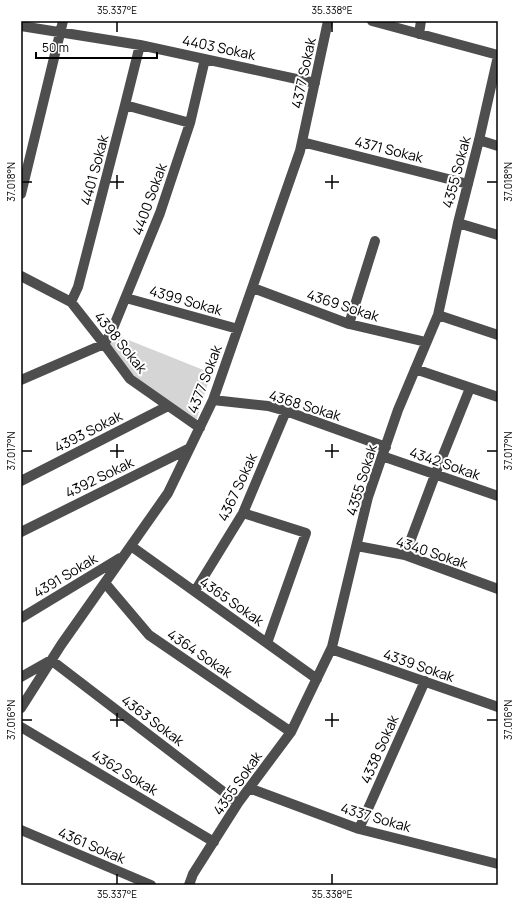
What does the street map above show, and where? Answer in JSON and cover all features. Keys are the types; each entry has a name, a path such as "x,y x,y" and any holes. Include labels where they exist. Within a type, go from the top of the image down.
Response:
{"street":[{"path":"21,194 64,21"},
{"name":"4377 Sokak","path":"21,708 61,645 168,493 213,400 300,151 328,21"},
{"path":"372,21 498,56"},
{"path":"419,34 421,21"},
{"name":"4403 Sokak","path":"21,26 140,45 315,83"},
{"name":"4401 Sokak","path":"71,302 78,287 140,45"},
{"name":"4355 Sokak","path":"189,885 193,874 238,803 292,732 331,649 368,497 398,410 438,315 458,223 498,56"},
{"name":"4400 Sokak","path":"104,344 111,333 160,214 190,123 205,59"},
{"path":"125,105 190,123"},
{"path":"479,140 498,146"},
{"name":"4371 Sokak","path":"302,142 468,184"},
{"path":"458,223 498,235"},
{"path":"349,324 375,241"},
{"name":"4398 Sokak","path":"21,276 71,302 130,379 200,428"},
{"name":"4369 Sokak","path":"253,288 349,324 426,342"},
{"name":"4399 Sokak","path":"126,298 238,329"},
{"path":"438,315 498,335"},
{"path":"21,380 104,344"},
{"path":"415,369 498,397"},
{"path":"405,554 470,388"},
{"name":"4368 Sokak","path":"213,400 268,406 286,411 384,452"},
{"name":"4393 Sokak","path":"21,481 168,406"},
{"name":"4367 Sokak","path":"195,591 243,513 286,411"},
{"name":"4392 Sokak","path":"21,532 190,448"},
{"name":"4342 Sokak","path":"384,452 435,475 498,496"},
{"path":"243,513 306,533 267,643"},
{"name":"4365 Sokak","path":"131,546 317,679"},
{"name":"4340 Sokak","path":"357,546 405,554 498,589"},
{"name":"4391 Sokak","path":"21,618 124,556"},
{"name":"4364 Sokak","path":"105,582 149,635 292,732"},
{"name":"4339 Sokak","path":"331,649 498,707"},
{"path":"21,677 51,660"},
{"name":"4363 Sokak","path":"51,660 238,803"},
{"name":"4338 Sokak","path":"358,829 424,681"},
{"name":"4362 Sokak","path":"21,727 214,842"},
{"name":"4337 Sokak","path":"249,788 358,829 498,864"},
{"name":"4361 Sokak","path":"21,830 151,885"}],"shaded area":[{"path":"116,335 211,373 195,425 130,379 107,346"}]}
